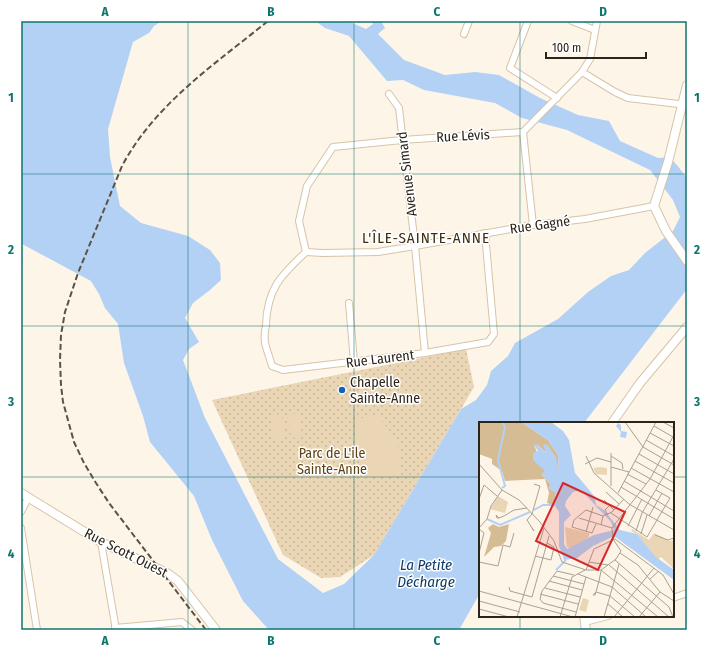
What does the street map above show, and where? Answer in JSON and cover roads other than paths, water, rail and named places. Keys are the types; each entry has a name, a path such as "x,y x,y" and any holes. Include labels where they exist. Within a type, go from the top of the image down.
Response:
{"street":[{"path":"464,34 469,21"},
{"path":"528,21 510,68 557,98"},
{"path":"572,21 595,30"},
{"path":"534,225 523,132 582,72 590,59 597,21"},
{"path":"582,72 628,98 685,105"},
{"path":"687,85 685,105 654,206 666,231 687,261"},
{"name":"Avenue Simard","path":"389,94 399,108 415,246 425,353"},
{"name":"Rue Lévis","path":"306,252 299,221 307,186 333,147 402,140 523,132"},
{"name":"Rue Gagné","path":"306,252 378,252 534,225 585,219 654,206"},
{"name":"Rue Laurent","path":"306,252 290,267 276,284 270,296 266,313 265,342 272,366 283,370 425,353 488,342 494,334 486,233"},
{"path":"348,303 354,362"},
{"path":"613,422 640,383 687,327"},
{"path":"21,512 24,496"},
{"name":"Rue Scott Ouest","path":"24,496 101,542 167,573 178,581 216,630"},
{"path":"21,528 37,630"},
{"path":"101,542 116,629 182,622 192,630"},
{"path":"674,598 687,594"},
{"path":"585,623 605,617"}],"water":[{"name":"La Petite Décharge","path":"21,21 162,21 154,26 149,33 133,42 108,129 110,157 120,206 141,223 188,236 210,250 220,263 221,280 193,303 185,318 199,342 189,349 183,360 205,418 278,559 323,593 344,584 374,555 461,409 476,400 487,385 491,371 508,356 515,343 558,319 588,292 611,276 629,270 645,253 673,231 680,217 673,200 650,170 567,130 522,118 495,103 424,90 403,80 387,81 349,36 325,28 315,21 348,21 366,29 373,24 372,21 381,21 385,28 378,34 404,60 445,75 475,72 499,75 540,98 578,115 609,121 620,141 658,158 669,157 687,178 687,289 585,422 479,422 479,595 459,630 269,630 243,601 212,540 194,496 150,442 143,416 124,363 118,324 105,308 91,281 22,244 23,262 21,264"}],"railway":[{"path":"206,630 109,503 84,463 74,442 63,402 60,360 61,335 65,312 78,273 122,166 136,144 151,123 188,86 207,69 268,21"}],"place":[{"name":"Chapelle Sainte-Anne","path":"342,390"}],"district":[{"name":"L'ÎLE-SAINTE-ANNE","path":"426,238"}],"park label":[{"name":"Parc de L'ile Sainte-Anne","path":"332,462"}]}
